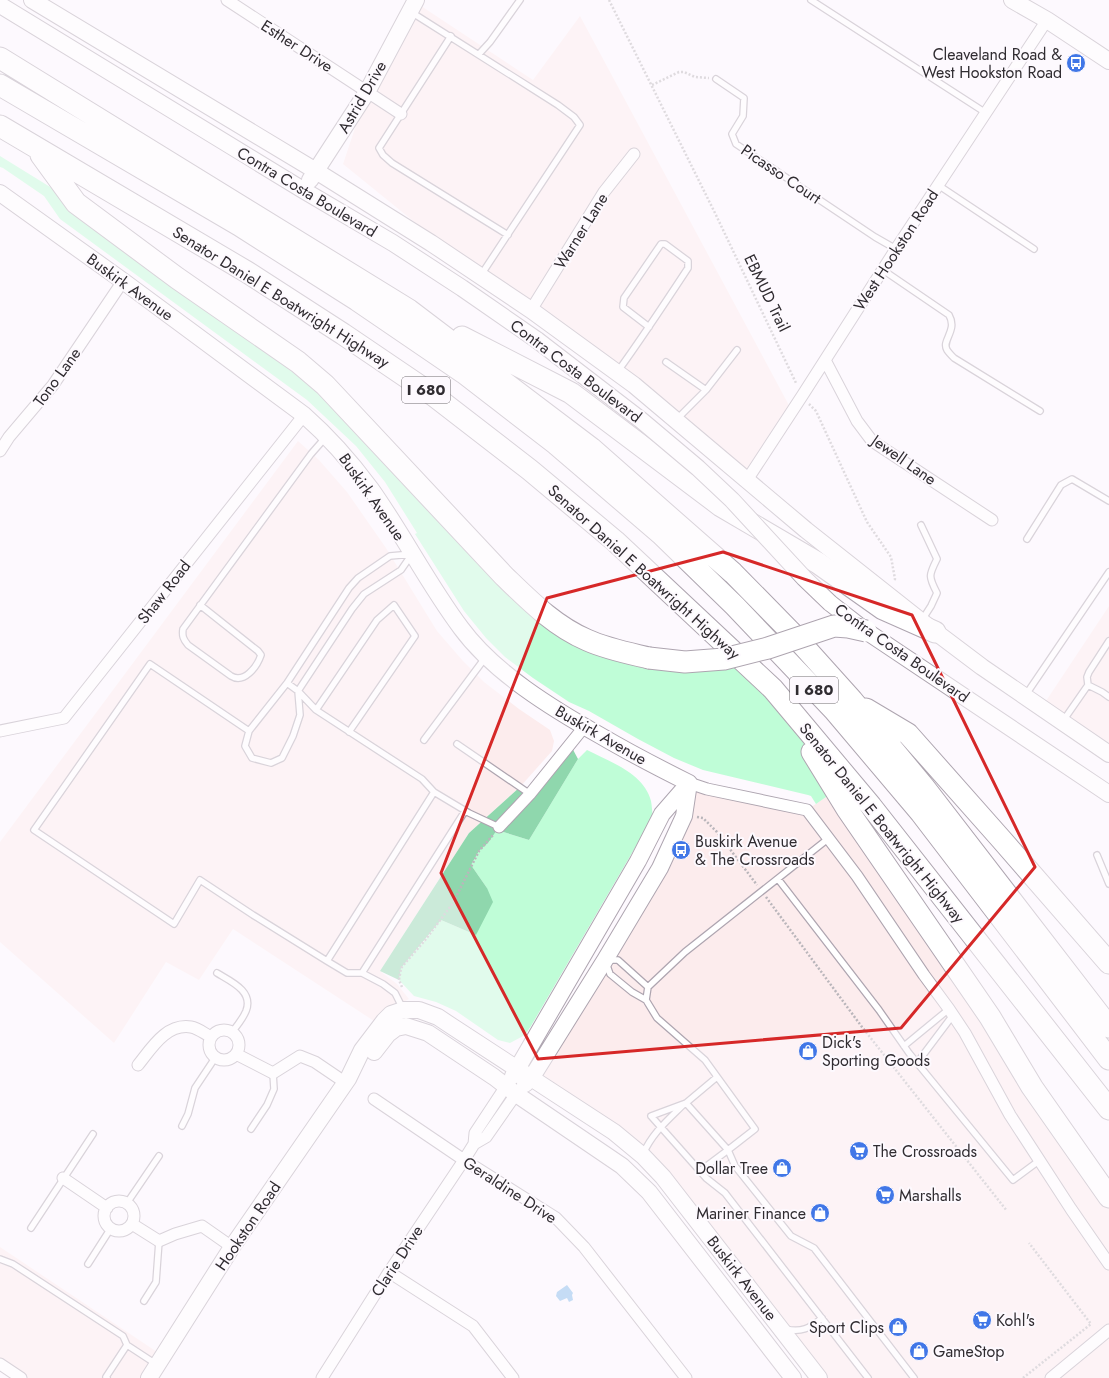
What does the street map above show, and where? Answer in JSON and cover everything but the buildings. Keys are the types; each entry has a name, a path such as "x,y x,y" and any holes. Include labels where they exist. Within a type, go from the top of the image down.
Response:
{"highway":[{"name":"I 680","path":"0,58 410,310 597,453 733,573 790,632 852,700 924,787 1109,1027"},
{"name":"I 680","path":"0,85 239,225 357,300 464,373 556,444 661,534 735,606 834,710 921,813 1109,1059"},
{"name":"Senator Daniel E Boatwright Highway","path":"0,126 253,276 344,334 433,395 530,470 615,541 773,689 871,806 1109,1110"},
{"path":"37,149 76,203 177,278 298,362 325,386 504,576 533,604 559,624 586,640 611,649 649,658 686,662 724,659 768,648 834,626 866,631"},
{"path":"410,310 570,393 721,506 818,563 884,609 928,626"},
{"path":"773,689 847,809 990,1017 1032,1087 1109,1197"},
{"path":"852,700 908,734 1109,963"}],"main road":[{"name":"Contra Costa Boulevard","path":"32,0 316,171 431,243 531,310 617,373 883,592 982,667 1109,754"},
{"path":"1012,0 1047,20 1109,61"},
{"name":"Contra Costa Boulevard","path":"0,5 399,247 462,288 537,340 641,420 698,468 732,500 804,578 830,603 866,631 1109,794"},
{"name":"Astrid Drive","path":"303,190 367,92 412,5"},
{"name":"Buskirk Avenue","path":"0,193 304,415 327,436 371,489 461,629 501,670 584,727 654,766 689,782"},
{"path":"404,1014 428,1033 511,1090 525,1073 605,960 660,868 684,816 689,782"},
{"path":"525,1073 662,814 689,782"},
{"name":"Hookston Road","path":"153,1372 232,1247 348,1079 369,1058 388,1034 396,1028 404,1014 419,1010 438,1017 525,1073"},
{"name":"Buskirk Avenue","path":"525,1073 614,1132 642,1156 662,1177 819,1378"},
{"name":"Buskirk Avenue","path":"511,1090 622,1166 649,1192 793,1378"}],"street":[{"name":"Esther Drive","path":"227,0 401,114"},
{"name":"West Hookston Road","path":"747,480 882,270 1047,20"},
{"name":"Warner Lane","path":"531,310 604,192 634,154"},
{"name":"Tono Lane","path":"0,450 9,437 53,385 122,281"},
{"name":"Jewell Lane","path":"825,360 857,421 872,441 992,520"},
{"name":"Shaw Road","path":"0,731 64,718 304,415"},
{"path":"497,830 530,794 584,727"},
{"path":"689,782 707,789 807,810 857,876 951,1012 1010,1114 1109,1264"},
{"path":"138,1066 159,1039 175,1027 192,1026 211,1037"},
{"path":"221,1030 232,1032 239,1042 239,1048 236,1054 227,1060 215,1058 208,1048 208,1042 211,1037 215,1032 221,1030"},
{"path":"236,1054 273,1073 300,1056 348,1079"},
{"name":"Clarie Drive","path":"322,1378 389,1272 474,1144 475,1133 511,1090"},
{"name":"Geraldine Drive","path":"374,1099 464,1160 556,1218 584,1247 686,1378"},
{"path":"63,1178 106,1208"},
{"path":"116,1201 127,1203 134,1212 132,1224 122,1230 111,1228 104,1219 106,1208 116,1201"},
{"path":"132,1224 159,1241 175,1234 202,1226 232,1247"},
{"path":"389,1272 473,1326 513,1378"},
{"path":"1051,1378 1109,1330"},
{"path":"0,1364 21,1378"}],"lane":[{"path":"479,54 490,42 520,0"},
{"path":"811,0 986,113"},
{"path":"412,5 451,36 558,105 574,117 580,125 481,276"},
{"path":"451,36 379,148 382,155 392,163 508,235"},
{"name":"Picasso Court","path":"716,79 744,98 743,116 732,134 736,144 875,237 896,249"},
{"path":"938,185 1034,249"},
{"path":"617,373 649,327 688,268 688,261 665,244 661,244 624,298 623,307 649,327"},
{"path":"882,270 949,315 953,321 946,346 947,351 954,358 1040,411"},
{"path":"675,420 706,390 737,350"},
{"path":"666,362 706,390"},
{"path":"200,605 261,655 251,671 242,678 236,679 231,676 184,640 182,636 182,628 311,454 327,436"},
{"path":"1027,539 1061,485 1067,481 1072,479 1109,501"},
{"path":"921,525 937,559 930,574 932,583 937,592 931,606 928,626"},
{"path":"412,554 401,570 364,594 352,609 298,691 300,715 293,736 282,758 271,763 252,758 245,746 249,730 287,683 348,588 358,578 390,556 412,554"},
{"path":"1025,696 1109,572"},
{"path":"316,710 377,620 394,605 415,636 349,732"},
{"path":"1062,722 1088,685 1087,677 1089,672 1109,641"},
{"path":"424,740 486,656"},
{"path":"249,730 150,664 34,830 174,924 200,880 253,915 347,973 362,973 383,984 395,993 404,1014"},
{"path":"287,683 298,691 316,710 422,779 434,792 497,830"},
{"path":"1088,685 1109,697"},
{"path":"457,744 530,794"},
{"path":"327,961 434,792"},
{"path":"362,973 465,811"},
{"path":"646,1000 648,987 685,952 829,838"},
{"path":"1097,855 1109,884"},
{"path":"778,879 879,1010 917,1063 1013,1180 1040,1160"},
{"path":"648,987 618,960 605,960 610,974 632,992 646,1000 657,1018 705,1060 755,1129 700,1171"},
{"path":"217,973 242,989 247,1000 246,1010 232,1032"},
{"path":"904,1046 951,1012"},
{"path":"917,1063 951,1012"},
{"path":"182,1126 188,1114 195,1088 215,1058"},
{"path":"251,1129 267,1105 274,1089 273,1073"},
{"path":"642,1156 649,1142 660,1128 686,1103 717,1077"},
{"path":"686,1103 651,1116 660,1128 706,1178 725,1194 868,1378"},
{"path":"686,1103 728,1150 735,1166 792,1236 814,1248 914,1378"},
{"path":"30,1228 93,1134"},
{"path":"127,1203 159,1156"},
{"path":"88,1264 111,1228"},
{"path":"144,1301 156,1282 159,1241"},
{"path":"0,1259 13,1264 123,1336 127,1345 153,1372"},
{"path":"780,1327 794,1331 811,1328 822,1318"},
{"path":"107,1378 106,1377 127,1345"}],"path":[{"name":"EBMUD Trail","path":"610,0 715,213 802,396 816,411 867,522 891,557 894,579 883,592"},
{"path":"652,85 679,72 684,72 695,77 716,79"},
{"path":"684,816 703,818 712,827 858,1021 1007,1211"},
{"path":"404,1014 406,996 399,980 401,968 426,939 453,903 479,851 497,830"},
{"path":"1023,1378 1091,1324 1029,1243"}],"highlighted area":[{"path":"723,552 912,615 1035,867 901,1028 538,1059 441,873 547,598"}],"shaded area":[{"path":"415,2 533,80 580,16 792,411 747,480 481,276 343,164 367,92"},
{"path":"298,441 319,460 347,492 386,548 437,631 463,661 484,682 519,709 550,730 554,741 552,751 520,787 469,833 380,971 397,984 409,999 382,1013 374,1021 233,929 199,980 166,962 114,1043 0,942 0,842"},
{"path":"1109,606 1109,752 1042,707"},
{"name":"The Crossroads","path":"689,783 807,810 836,790 1109,1197 1109,1378 819,1378 663,1177 532,1077 660,868"},
{"path":"0,1247 163,1356 149,1378 21,1378 0,1364"}],"green space":[{"path":"0,156 68,198 298,362 504,576 586,640 724,659 773,689 836,790 816,804 811,796 808,795 703,770 674,758 589,711 569,702 505,657 486,638 464,611 415,534 417,533 385,482 356,446 307,400 60,219 44,196 0,167"},
{"path":"570,744 578,759 529,840 497,830 488,843 479,851 471,865 487,888 493,902 476,935 441,920 401,968 399,980 380,971 469,833 520,787 530,793"},
{"path":"587,750 616,764 634,776 641,783 647,791 651,801 653,817 525,1035 510,1043 498,1040 456,1011 436,1002 414,996 399,980 401,968 441,920 476,935 487,888 471,865 479,851 488,843 497,830 529,840 578,759"}],"water":[{"path":"567,1285 573,1293 573,1300 569,1302 567,1298 560,1301 556,1296 557,1292"}],"place":[{"name":"Cleaveland Road & West Hookston Road","path":"1076,63"},
{"name":"Buskirk Avenue & The Crossroads","path":"681,850"},
{"name":"Dick's Sporting Goods","path":"808,1051"},
{"name":"The Crossroads","path":"859,1151"},
{"name":"Dollar Tree","path":"782,1168"},
{"name":"Marshalls","path":"885,1195"},
{"name":"Mariner Finance","path":"820,1213"},
{"name":"Kohl's","path":"982,1320"},
{"name":"Sport Clips","path":"898,1327"},
{"name":"GameStop","path":"919,1351"}]}
